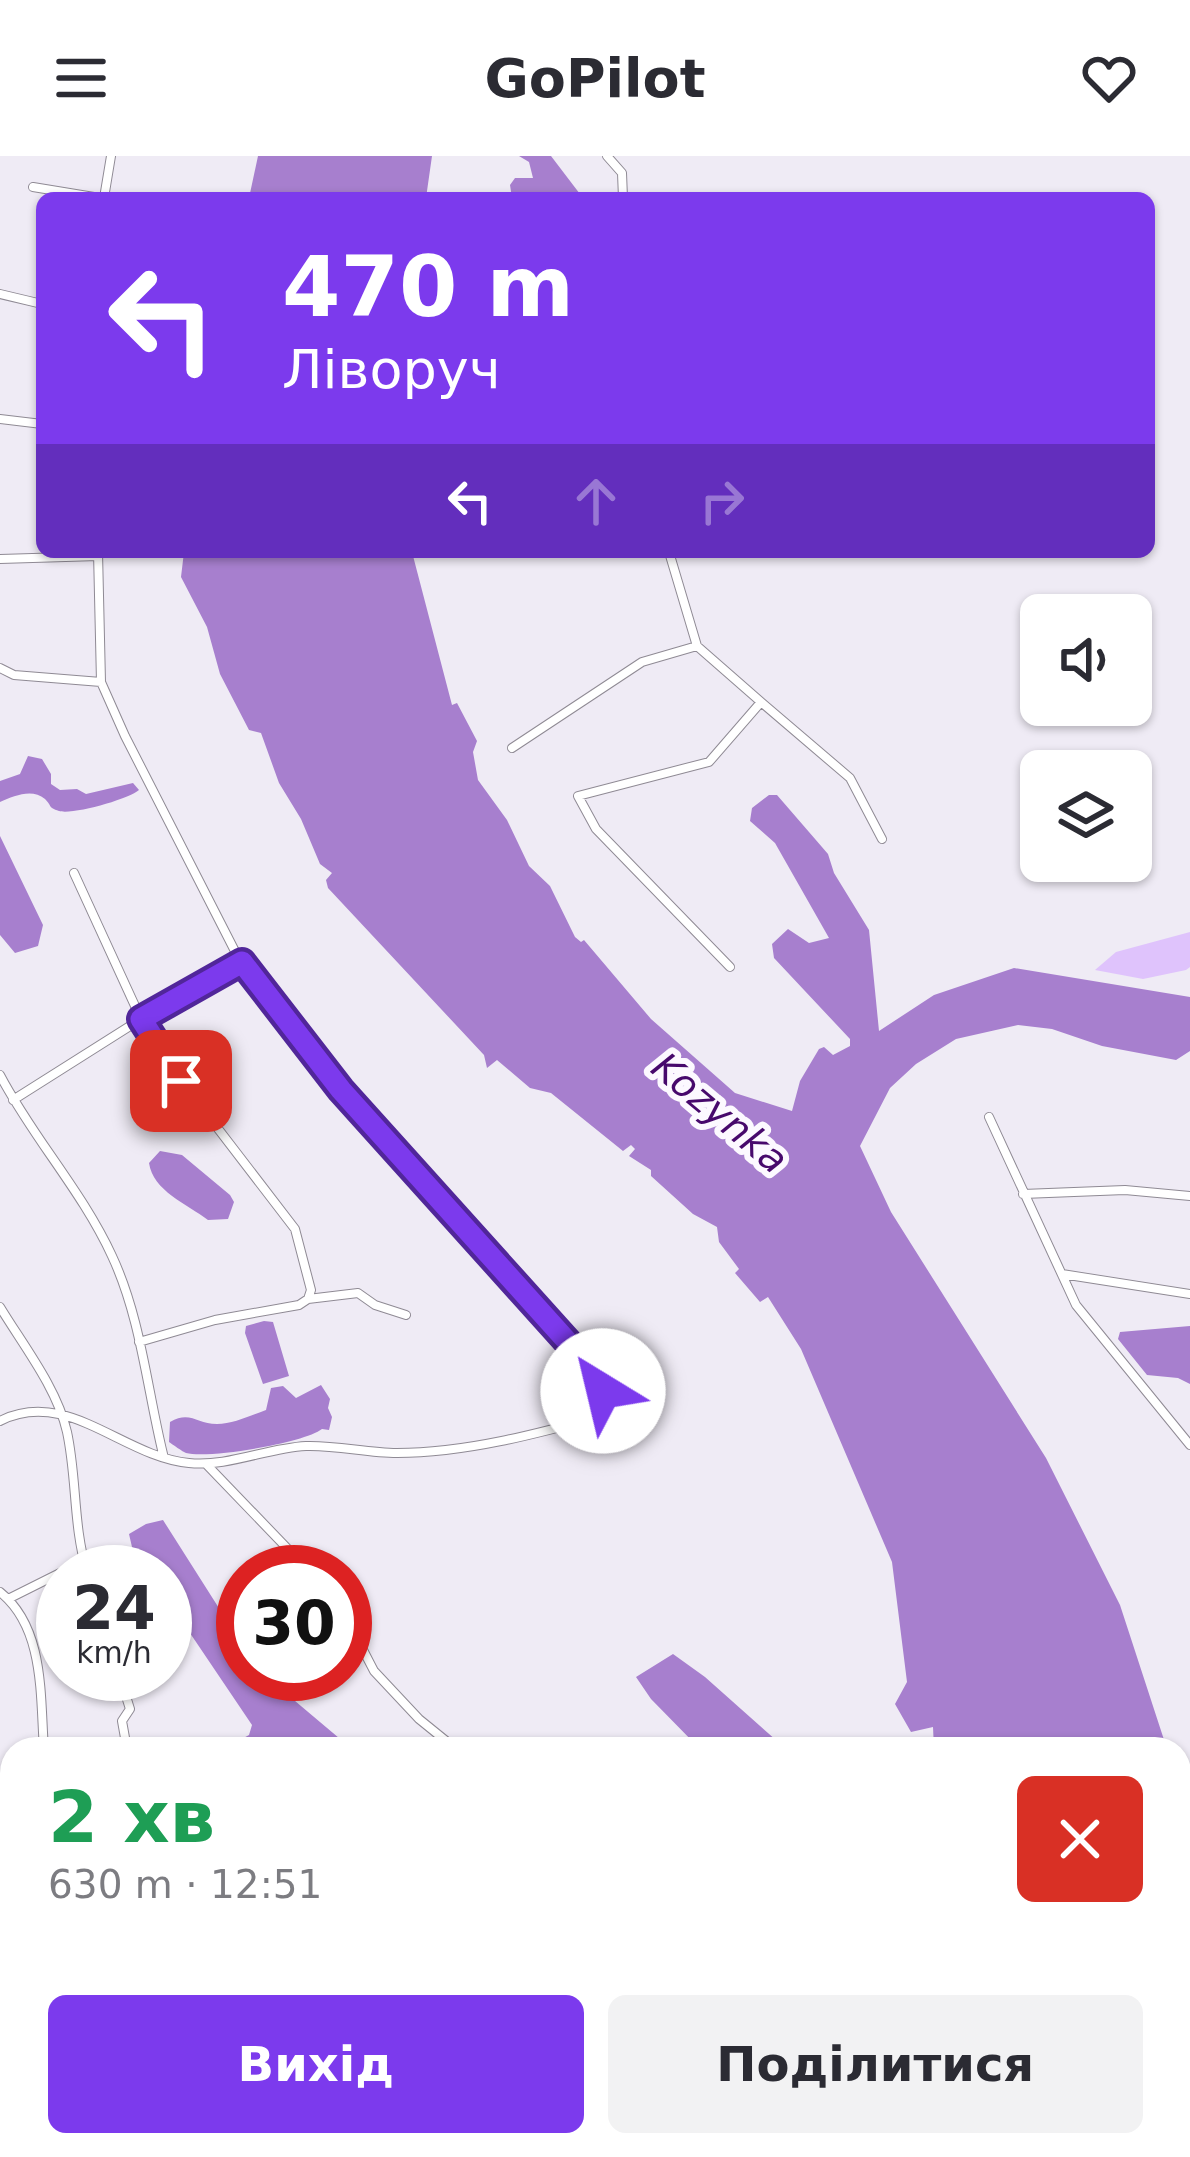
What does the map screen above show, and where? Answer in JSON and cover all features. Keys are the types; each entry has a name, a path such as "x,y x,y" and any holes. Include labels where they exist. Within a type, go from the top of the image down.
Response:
{"street":[{"path":"103,192 111,156"},
{"path":"607,156 622,173 623,192"},
{"path":"33,187 64,192"},
{"path":"0,294 36,303"},
{"path":"0,419 36,423"},
{"path":"0,559 36,557"},
{"path":"0,1420 36,1409 60,1413 163,1456 206,1464 302,1446 399,1453 494,1442 619,1412 626,1404 618,1389 593,1370 341,1090 242,962 101,682 98,558"},
{"path":"671,558 697,646 850,778 882,839"},
{"path":"512,748 642,662 697,646"},
{"path":"0,668 14,675 101,682"},
{"path":"730,967 596,829 578,796 710,762 761,703"},
{"path":"74,873 141,1019 295,1229 310,1290 308,1299"},
{"path":"13,1100 242,962"},
{"path":"0,1075 114,1261 139,1342 163,1456"},
{"path":"989,1118 1076,1304 1190,1445"},
{"path":"1024,1194 1125,1190 1190,1196"},
{"path":"1060,1274 1190,1294"},
{"path":"139,1342 254,1311 358,1293 375,1305 406,1315"},
{"path":"0,1307 67,1430 82,1545"},
{"path":"586,1419 604,1397 593,1370"},
{"path":"1174,1425 1190,1423"},
{"path":"206,1464 284,1545"},
{"path":"36,1585 4,1596 28,1624 43,1737"},
{"path":"372,1667 441,1737"},
{"path":"125,1737 122,1721 130,1708 128,1701"}],"shaded area":[{"path":"1190,932 1190,967 1186,970 1143,979 1095,970 1116,952"}],"water":[{"path":"258,156 432,156 427,192 250,192"},
{"path":"519,156 551,156 578,192 511,192 515,178 533,178 529,162"},
{"name":"Kozynka","path":"183,558 414,558 452,705 457,703 477,741 473,752 478,780 507,820 529,866 550,886 575,937 584,940 651,1019 735,1093 792,1111 800,1081 819,1049 824,1047 833,1055 850,1046 850,1039 774,958 772,944 788,929 809,943 829,938 775,843 750,821 752,808 769,795 777,795 828,854 834,873 869,930 879,1031 934,995 1014,968 1190,997 1190,1051 1176,1060 1018,1025 956,1039 916,1064 890,1088 860,1146 891,1212 1046,1458 1120,1605 1163,1737 933,1737 933,1727 911,1732 895,1704 907,1682 892,1562 801,1349 768,1297 760,1302 735,1273 739,1269 719,1242 717,1227 693,1214 651,1176 651,1170 629,1156 635,1149 631,1145 623,1151 551,1093 530,1088 497,1060 487,1068 484,1055 328,888 326,880 332,873 320,864 279,783 261,733 249,730 220,674 207,627 181,577"},
{"path":"28,756 42,759 51,784 60,790 86,794 133,783 139,790 66,812 53,809 34,794 0,802 0,781 20,774"},
{"path":"0,836 43,925 38,946 15,953 0,935"},
{"path":"160,1151 182,1155 230,1195 234,1202 228,1219 208,1220 164,1189 149,1163"},
{"path":"273,1322 289,1376 263,1384 245,1333 246,1326"},
{"path":"1190,1326 1190,1384 1147,1375 1118,1339 1120,1332"},
{"path":"321,1385 330,1399 329,1430 214,1454 186,1453 169,1442 170,1422 177,1419 229,1423 266,1410 271,1388 283,1386 296,1398"},
{"path":"163,1520 179,1545 132,1545 129,1534"},
{"path":"192,1566 216,1603 216,1672 192,1636"},
{"path":"673,1654 772,1737 688,1737 636,1677"},
{"path":"236,1701 295,1701 338,1737 245,1737 252,1725"}],"route":[{"path":"181,1081 141,1019 242,962 341,1090 593,1370 603,1391"}]}
